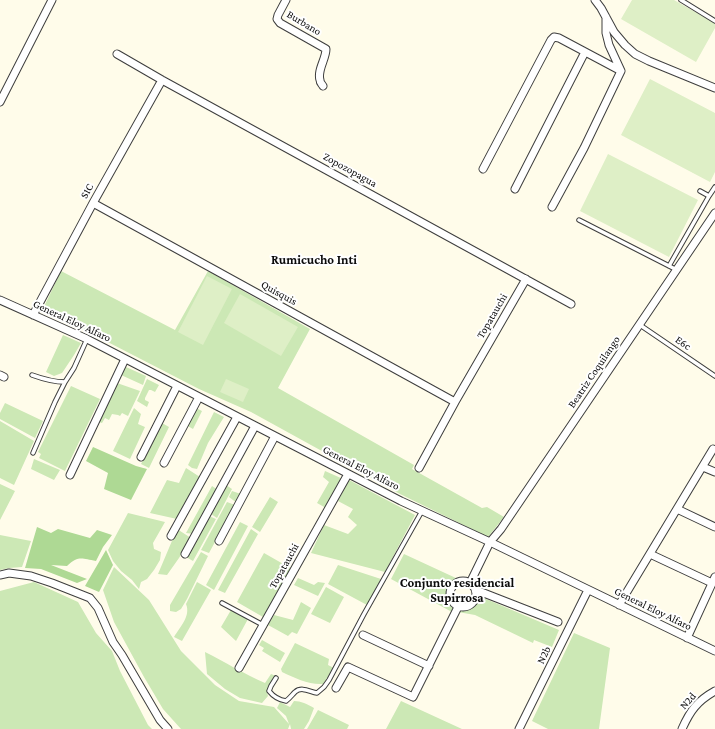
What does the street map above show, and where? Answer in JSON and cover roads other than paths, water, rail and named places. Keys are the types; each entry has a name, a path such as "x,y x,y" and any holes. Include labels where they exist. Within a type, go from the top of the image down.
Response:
{"street":[{"path":"0,102 52,0"},
{"name":"Burbano","path":"286,0 278,15 277,19 280,23 326,49 320,75 320,80 323,86"},
{"path":"599,3 614,32 635,54 715,88"},
{"path":"606,17 606,33 609,45 621,71"},
{"path":"483,169 550,40 554,37 559,38 621,71"},
{"path":"515,189 585,52"},
{"name":"Zopozopagua","path":"118,54 162,80 571,304"},
{"path":"552,207 584,148 621,71"},
{"name":"S1C","path":"33,315 93,203 162,80"},
{"name":"Quisquis","path":"93,203 455,402"},
{"name":"Beatriz Coquilango","path":"470,583 490,542 640,325 715,213"},
{"name":"Topatauchi","path":"419,468 526,279"},
{"name":"General Eloy Alfaro","path":"0,300 125,359 401,501 490,542 715,651"},
{"path":"70,475 125,359"},
{"path":"142,457 177,386"},
{"path":"164,463 199,397"},
{"path":"171,536 237,417"},
{"path":"185,554 255,426"},
{"path":"218,541 275,436"},
{"path":"619,605 713,449"},
{"path":"703,467 715,472"},
{"name":"Topatauchi","path":"240,668 348,474"},
{"path":"677,509 715,527"},
{"path":"650,554 714,580 687,638"},
{"path":"0,575 9,573 31,576 52,582 90,598 98,608 113,642 160,720 168,729"},
{"path":"466,581 474,586 476,590 476,598 474,602 467,607 458,607 454,604 450,597 451,588 458,582 466,581"},
{"path":"476,590 558,622"},
{"name":"N2b","path":"519,729 588,590"},
{"path":"336,688 348,667 414,697 458,607"},
{"path":"363,635 429,666"},
{"name":"N2d","path":"682,729 695,706 703,698 715,691"}],"lane":[{"path":"681,0 715,21"},
{"path":"669,266 715,187"},
{"path":"700,191 709,196"},
{"path":"579,220 677,270"},
{"name":"E6c","path":"640,325 715,376"},
{"path":"33,453 55,402 74,368 87,340"},
{"path":"32,374 43,379 56,382 65,382"},
{"path":"276,678 269,691 275,697 286,701 296,691 301,689 317,692 324,687 422,511"},
{"path":"222,603 264,626"}],"district":[{"name":"Rumicucho Inti","path":"314,260"},
{"name":"Conjunto residencial Supirrosa","path":"457,590"}]}
